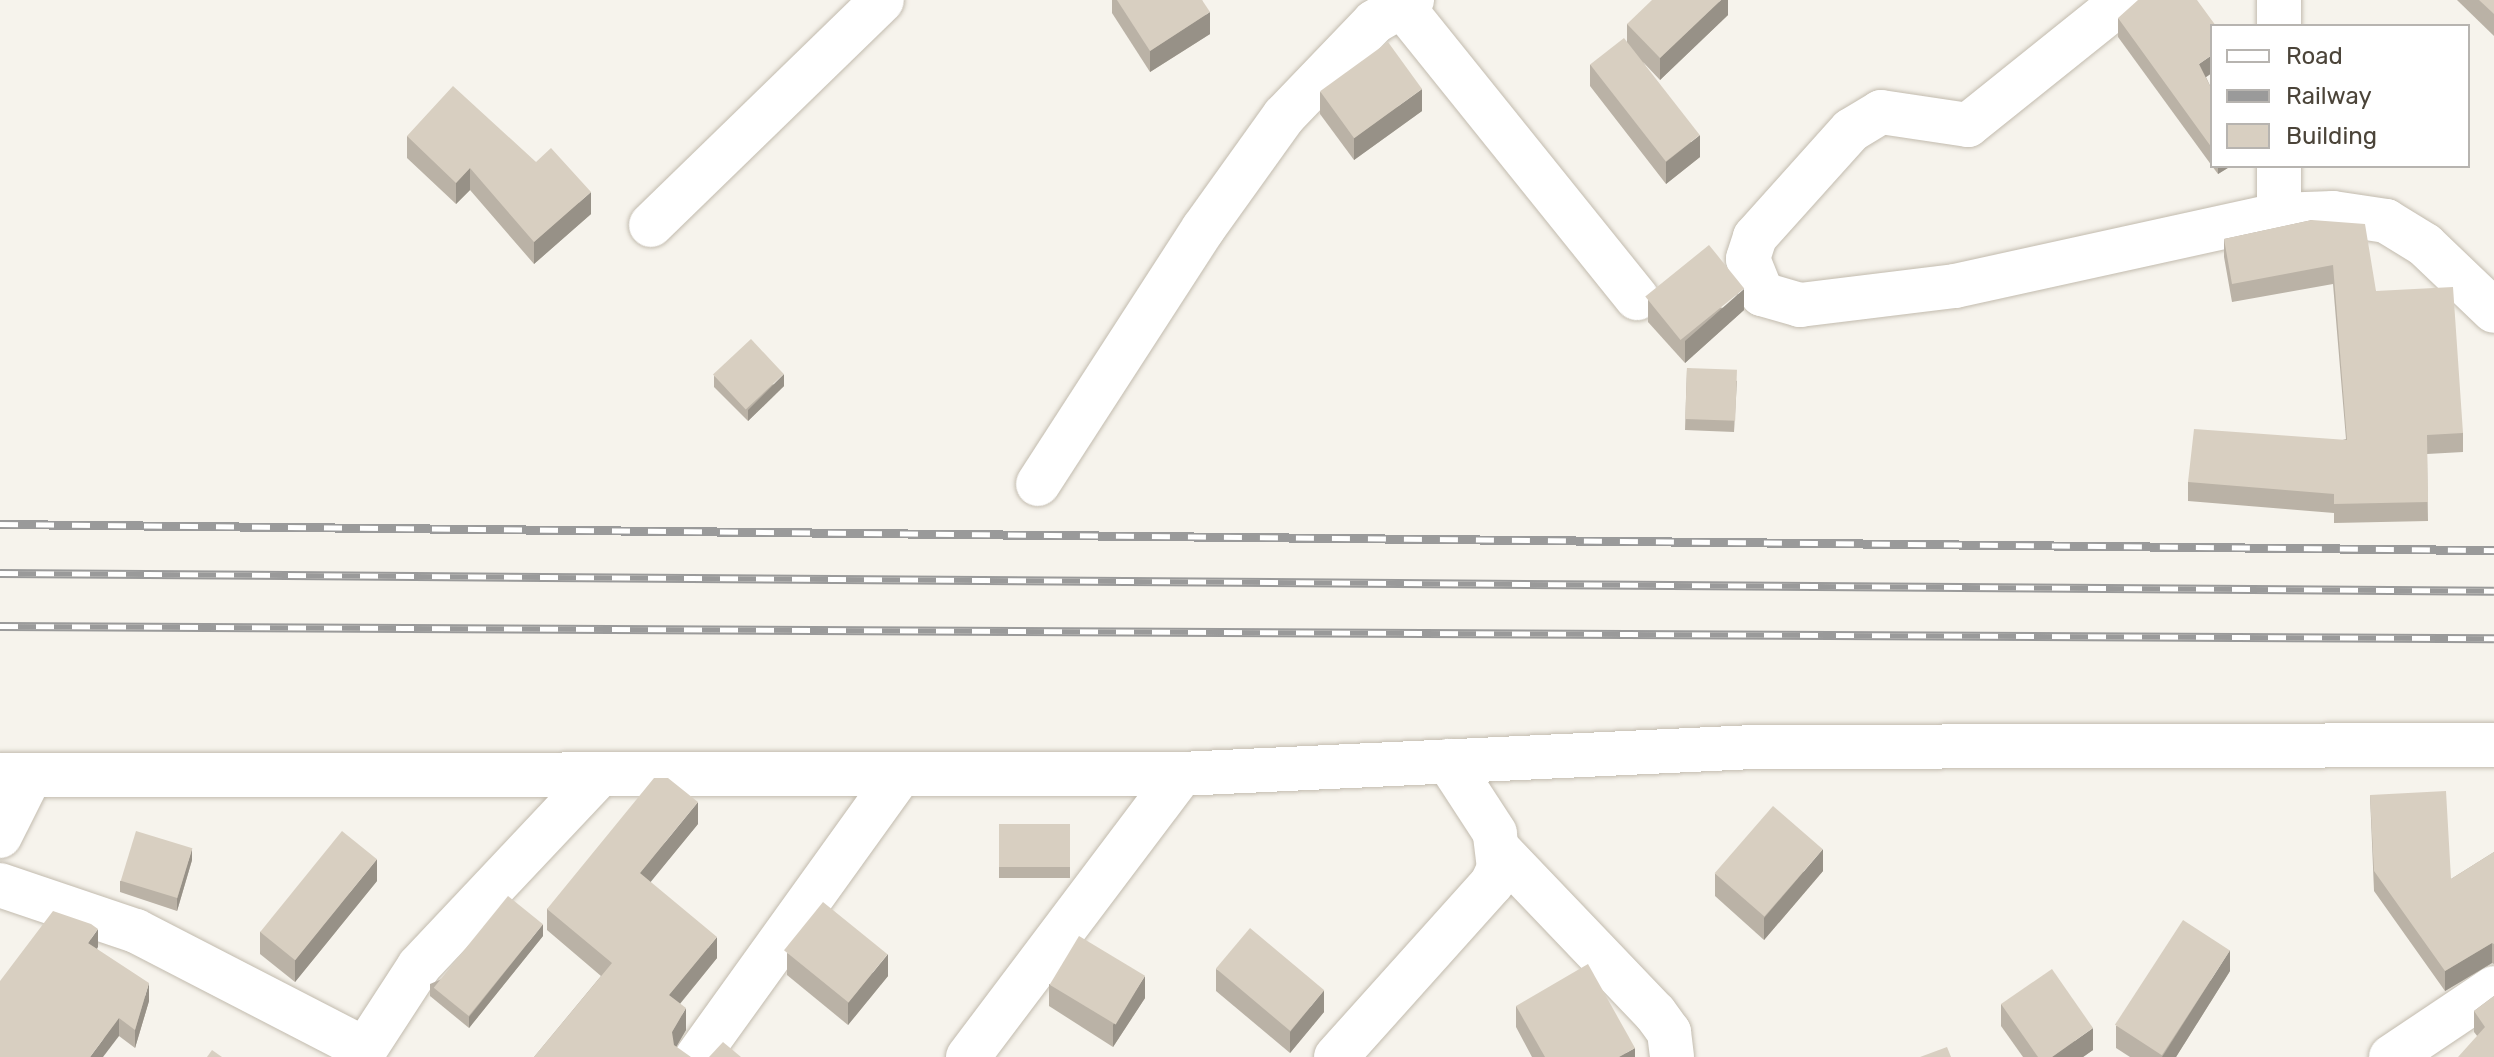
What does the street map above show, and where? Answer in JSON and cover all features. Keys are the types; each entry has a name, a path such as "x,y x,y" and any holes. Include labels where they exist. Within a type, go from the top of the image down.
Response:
{"street":[{"path":"651,225 882,0"},
{"path":"2124,0 1968,125 1881,112 1851,130 1755,237 1748,259 1762,294 1800,305 1955,286 2279,215 2333,213 2386,221 2425,245 2494,311"},
{"path":"2279,0 2279,24"},
{"path":"1038,484 1203,229 1284,116 1374,22 1407,3 1637,298"},
{"path":"2279,168 2279,215"},
{"path":"0,836 15,776 1181,774 1754,747 2494,745"},
{"path":"1448,761 1495,833 1501,852 1655,1013 1669,1032 1672,1057"},
{"path":"968,1057 1181,774"},
{"path":"697,1057 900,775"},
{"path":"0,885 136,931 362,1053 419,966 598,776"},
{"path":"1336,1057 1492,883 1501,852"},
{"path":"2391,1057 2494,988"}],"building":[{"path":"1117,0 1202,0 1210,12 1150,51"},
{"path":"1652,0 1721,0 1660,58 1627,24"},
{"path":"2138,0 2197,0 2215,24 2210,24 2210,56 2199,64 2210,86 2210,145 2118,18"},
{"path":"2479,0 2494,0 2494,14"},
{"path":"1624,38 1700,135 1666,161 1590,64"},
{"path":"1388,42 1422,89 1354,138 1320,91"},
{"path":"453,86 536,162 551,148 591,192 534,242 470,168 456,183 407,136"},
{"path":"2312,220 2365,224 2376,291 2453,287 2463,433 2427,435 2428,502 2334,504 2334,494 2188,482 2194,429 2347,440 2333,265 2232,284 2224,239"},
{"path":"1709,245 1744,289 1681,340 1645,297"},
{"path":"751,339 784,374 746,410 713,374"},
{"path":"1687,368 1737,370 1735,421 1685,419"},
{"path":"654,778 668,778 698,802 640,873 717,937 669,995 686,1008 672,1032 674,1045 691,1057 534,1057 612,963 547,909"},
{"path":"2446,791 2451,879 2494,852 2494,944 2445,971 2374,871 2370,795"},
{"path":"1773,806 1823,849 1764,916 1715,873"},
{"path":"999,824 1070,824 1070,867 999,867"},
{"path":"136,831 192,848 177,898 121,881"},
{"path":"342,831 377,859 295,960 260,932"},
{"path":"508,896 543,924 469,1016 434,988"},
{"path":"823,902 888,954 848,1002 784,950"},
{"path":"53,911 98,929 88,943 149,983 135,1030 119,1018 90,1057 0,1057 0,981"},
{"path":"2183,920 2230,950 2162,1055 2115,1025"},
{"path":"1250,928 1324,990 1290,1031 1216,969"},
{"path":"1079,936 1145,976 1116,1025 1050,985"},
{"path":"1588,964 1635,1048 1619,1057 1545,1057 1516,1006"},
{"path":"2052,969 2093,1028 2052,1057 2038,1057 2001,1004"},
{"path":"2494,996 2494,1057 2458,1057 2485,1027 2474,1011"},
{"path":"723,1042 741,1057 709,1057"},
{"path":"1947,1047 1951,1057 1920,1057"},
{"path":"212,1050 222,1057 207,1057"}],"railway":[{"path":"0,524 2494,550"},
{"path":"0,573 2494,591"},
{"path":"0,626 2494,638"}]}
